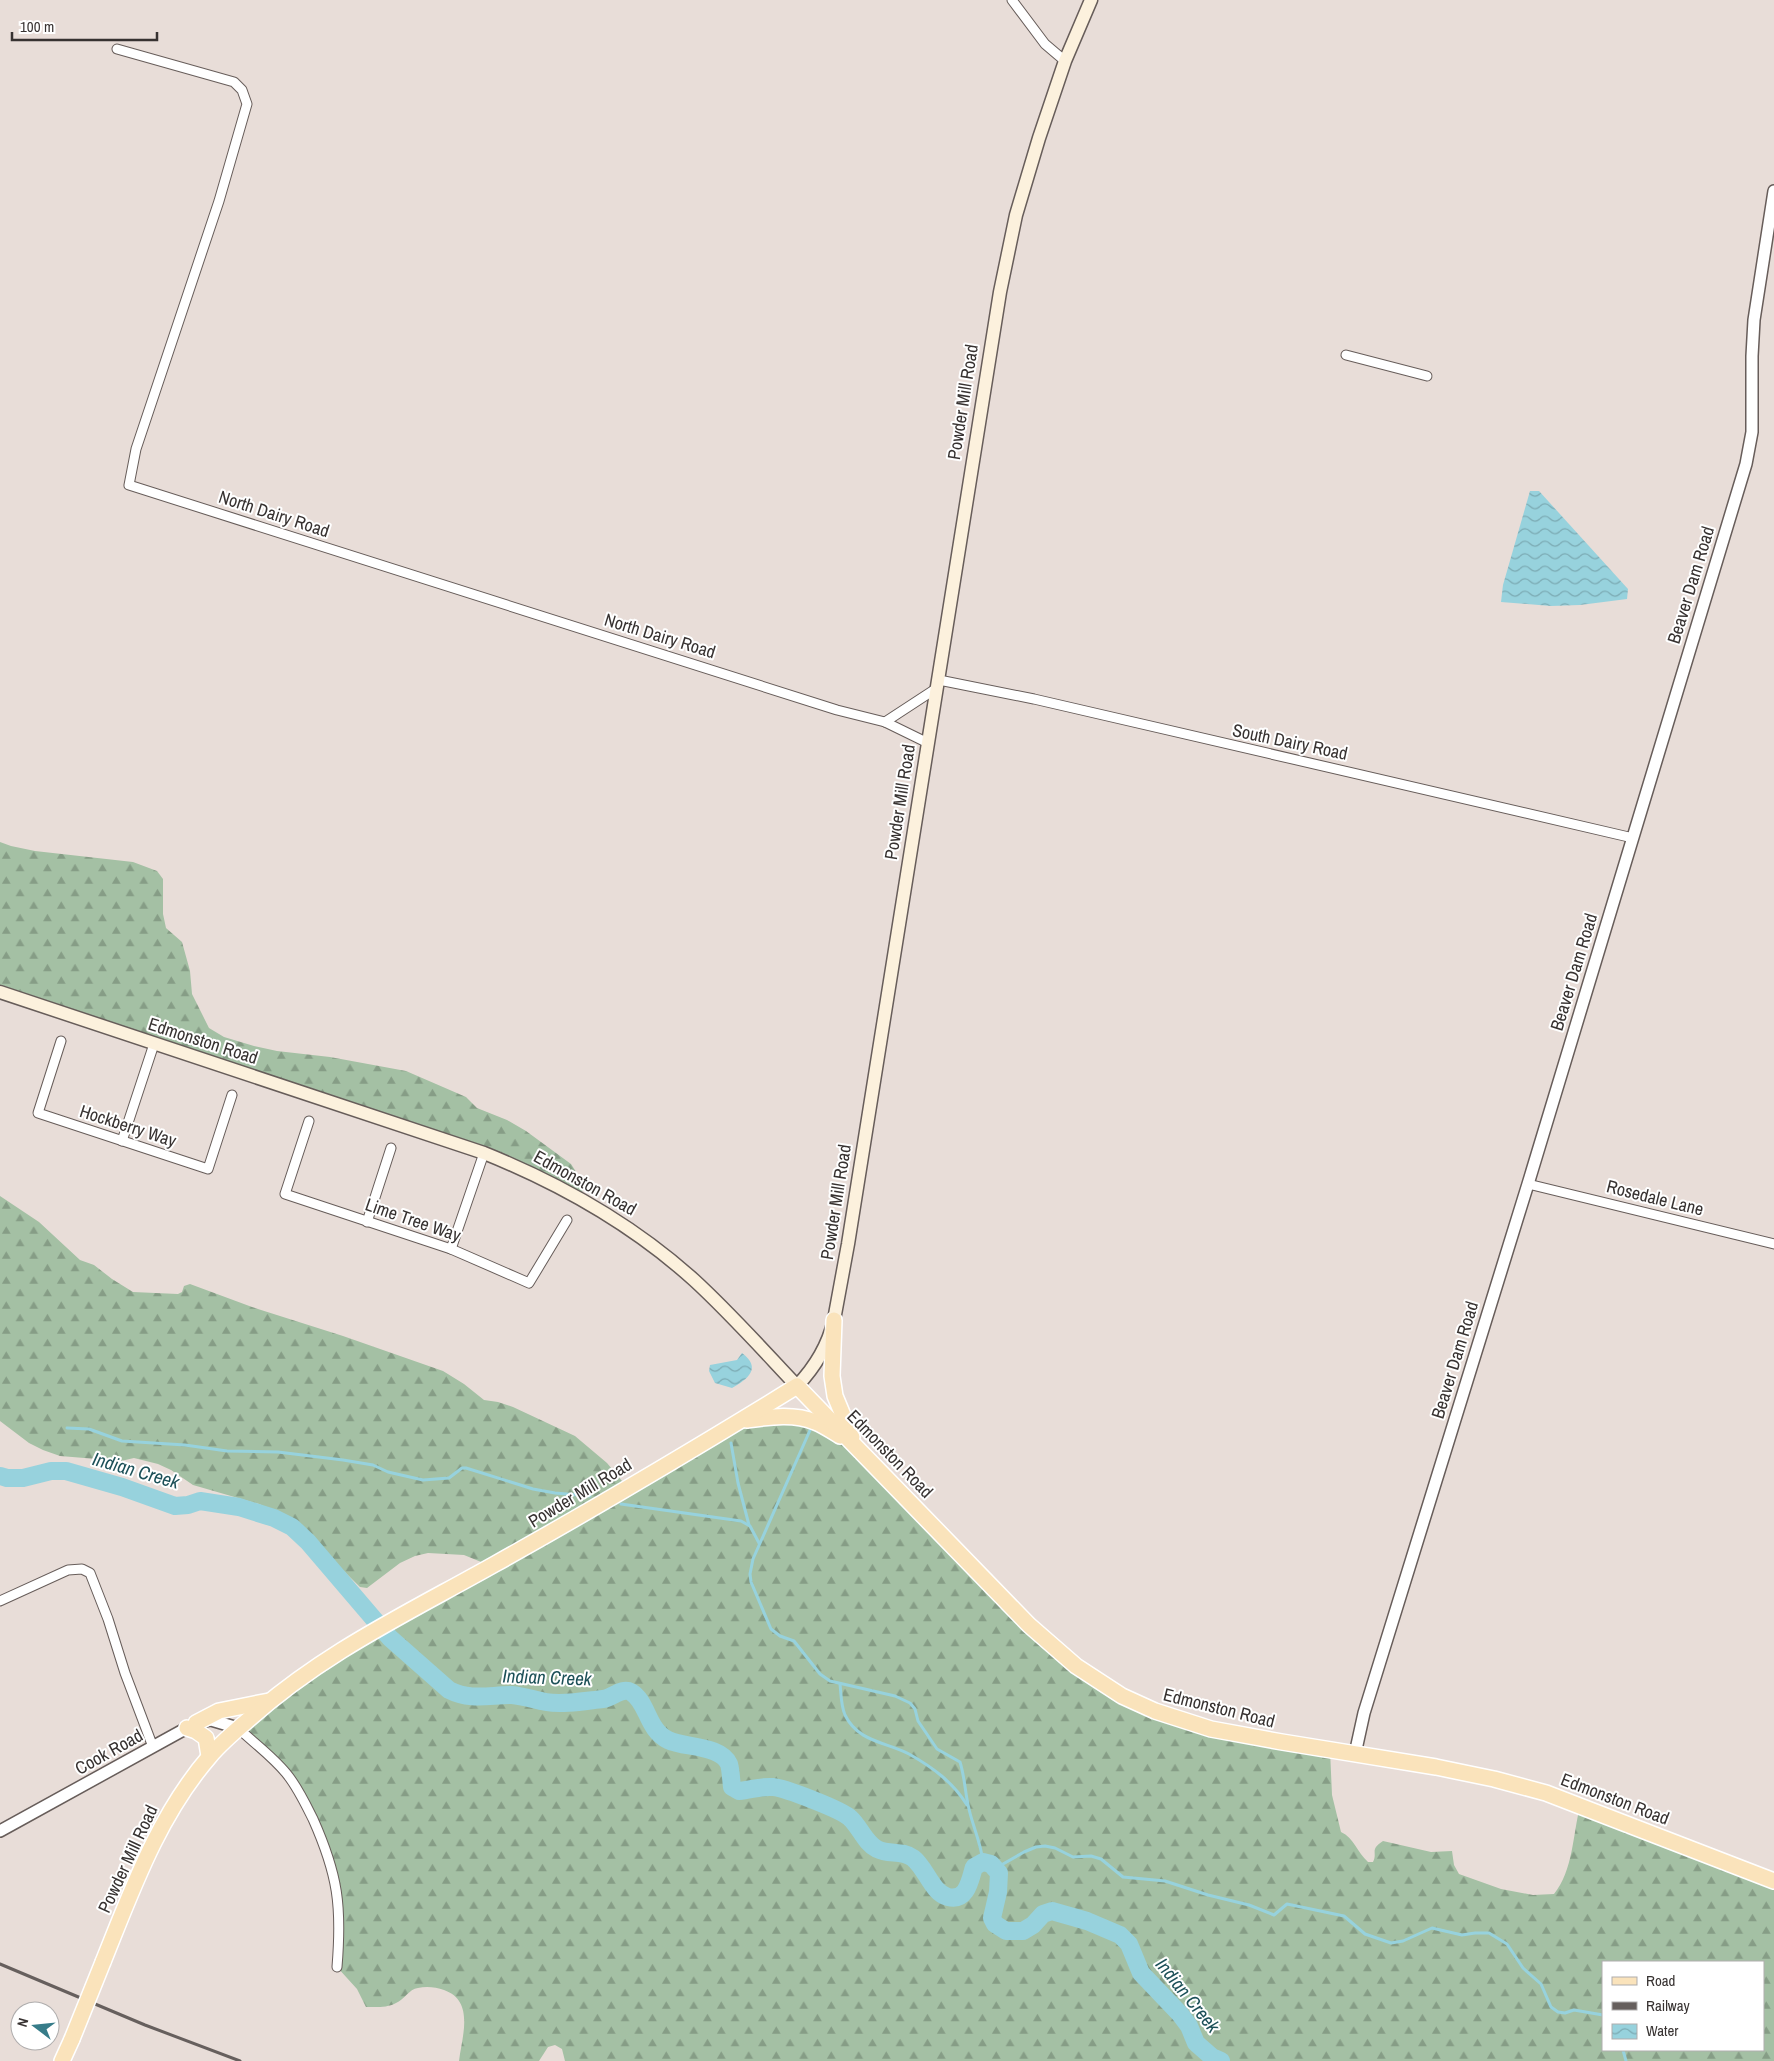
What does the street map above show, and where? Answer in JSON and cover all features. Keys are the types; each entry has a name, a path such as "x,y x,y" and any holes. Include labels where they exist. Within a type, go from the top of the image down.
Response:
{"main road":[{"name":"Powder Mill Road","path":"62,2061 152,1843 176,1802 209,1756 238,1728 269,1701 322,1661 542,1538 741,1420 797,1386 819,1360 834,1320 848,1244 987,369 1010,241 1023,189 1065,61 1091,0"},
{"name":"Edmonston Road","path":"0,992 484,1153 538,1176 580,1198 641,1237 695,1281 1029,1625 1060,1654 1122,1696 1155,1711 1211,1729 1436,1767 1494,1779 1546,1793 1667,1838 1774,1881"},
{"path":"834,1320 832,1376 835,1396 856,1445"},
{"path":"741,1420 780,1417 803,1418 814,1421 856,1445"},
{"path":"209,1756 206,1738 192,1726 219,1711 269,1701"}],"street":[{"path":"1012,0 1045,44 1065,61"},
{"name":"North Dairy Road","path":"117,49 234,82 242,90 247,104 219,201 136,449 129,485 838,710 885,722 928,743"},
{"name":"Beaver Dam Road","path":"1355,1754 1364,1713 1528,1184 1747,459 1752,432 1754,320 1774,191"},
{"path":"1346,355 1427,376"},
{"path":"885,722 938,684"},
{"name":"South Dairy Road","path":"938,684 1034,699 1633,838"},
{"name":"Hockberry Way","path":"61,1040 38,1113 208,1169 232,1095"},
{"path":"122,1140 154,1044"},
{"name":"Lime Tree Way","path":"309,1121 285,1194 451,1249 529,1283 567,1220"},
{"path":"367,1222 391,1148"},
{"path":"451,1249 484,1153"},
{"name":"Rosedale Lane","path":"1528,1184 1774,1244"},
{"path":"0,1601 68,1570 82,1569 90,1573 93,1576 124,1673 154,1747"},
{"name":"Cook Road","path":"0,1831 192,1726 211,1720 238,1728"},
{"path":"238,1728 264,1750 293,1782 307,1806 325,1846 332,1867 339,1900 340,1924 337,1967"}],"green space":[{"path":"0,842 35,851 133,862 157,871 163,879 163,914 166,928 182,942 190,971 192,994 209,1028 224,1037 254,1046 406,1071 466,1097 477,1108 507,1120 526,1131 571,1164 580,1178 584,1200 538,1175 0,992"},
{"path":"0,1196 39,1222 80,1260 94,1265 133,1292 178,1294 182,1292 184,1286 190,1284 252,1307 443,1371 464,1384 484,1400 513,1407 575,1436 607,1463 627,1487 741,1421 788,1416 856,1445 1029,1625 1138,1705 1330,1750 1332,1795 1341,1832 1352,1841 1368,1862 1373,1862 1375,1849 1383,1841 1431,1852 1452,1851 1454,1865 1459,1874 1501,1889 1533,1895 1554,1894 1569,1863 1580,1806 1774,1881 1774,2061 565,2061 562,2049 555,2045 548,2047 539,2061 459,2061 464,2020 460,2002 454,1995 438,1988 421,1987 412,1990 393,2005 366,2007 357,1989 337,1967 332,1867 293,1781 238,1728 269,1701 491,1566 464,1555 428,1553 415,1556 400,1563 367,1588 360,1587 295,1523 285,1516 259,1504 193,1485 171,1470 158,1464 134,1458 121,1461 60,1456 29,1443 0,1421"}],"water":[{"path":"1530,491 1539,491 1628,589 1627,599 1580,605 1551,606 1501,602 1503,585"},
{"path":"742,1353 751,1364 751,1373 732,1388 715,1383 709,1371 710,1365 737,1360"}],"waterway":[{"path":"67,1428 89,1429 122,1441 185,1445 227,1451 278,1452 343,1460 373,1465 388,1472 423,1480 449,1478 462,1468 466,1468 533,1489 590,1496"},
{"path":"811,1428 753,1559 750,1574 751,1582 771,1629 780,1636 794,1641 820,1674 830,1681 895,1696 910,1703 915,1709 918,1721 937,1749 960,1762 969,1809 981,1848 983,1862"},
{"path":"731,1443 738,1483 749,1525"},
{"name":"Indian Creek","path":"0,1476 23,1478 51,1471 66,1471 122,1487 175,1506 188,1505 200,1501 239,1507 274,1518 292,1527 308,1542 390,1638 449,1690 480,1697 512,1695 560,1703 603,1699 628,1691 637,1697 656,1730 668,1740 711,1750 725,1758 729,1764 732,1787 739,1791 764,1787 779,1788 845,1814 857,1826 869,1843 877,1849 904,1854 918,1862 933,1886 942,1895 954,1898 960,1896 967,1889 974,1867 983,1862 991,1864 999,1873 998,1892 992,1918 995,1924 1006,1931 1023,1931 1033,1925 1043,1914 1052,1911 1087,1921 1120,1935 1129,1944 1141,1973 1180,2014 1189,2026 1196,2043 1212,2057 1221,2061"},
{"path":"621,1504 741,1521 750,1526 759,1543"},
{"path":"840,1684 845,1715 857,1731 873,1740 909,1754 926,1764 949,1782 967,1805"},
{"path":"996,1868 1024,1852 1036,1847 1045,1846 1055,1848 1073,1857 1091,1856 1101,1859 1123,1877 1165,1881 1208,1895 1249,1905 1274,1915 1287,1904 1344,1916 1365,1934 1391,1943 1403,1941 1432,1928 1462,1935 1489,1933 1507,1944 1523,1968 1541,1984 1551,2007 1558,2012 1565,2013 1574,2010 1602,2015"},
{"path":"1623,2051 1626,2061"}],"railway":[{"path":"0,1964 145,2025 240,2061"}]}
